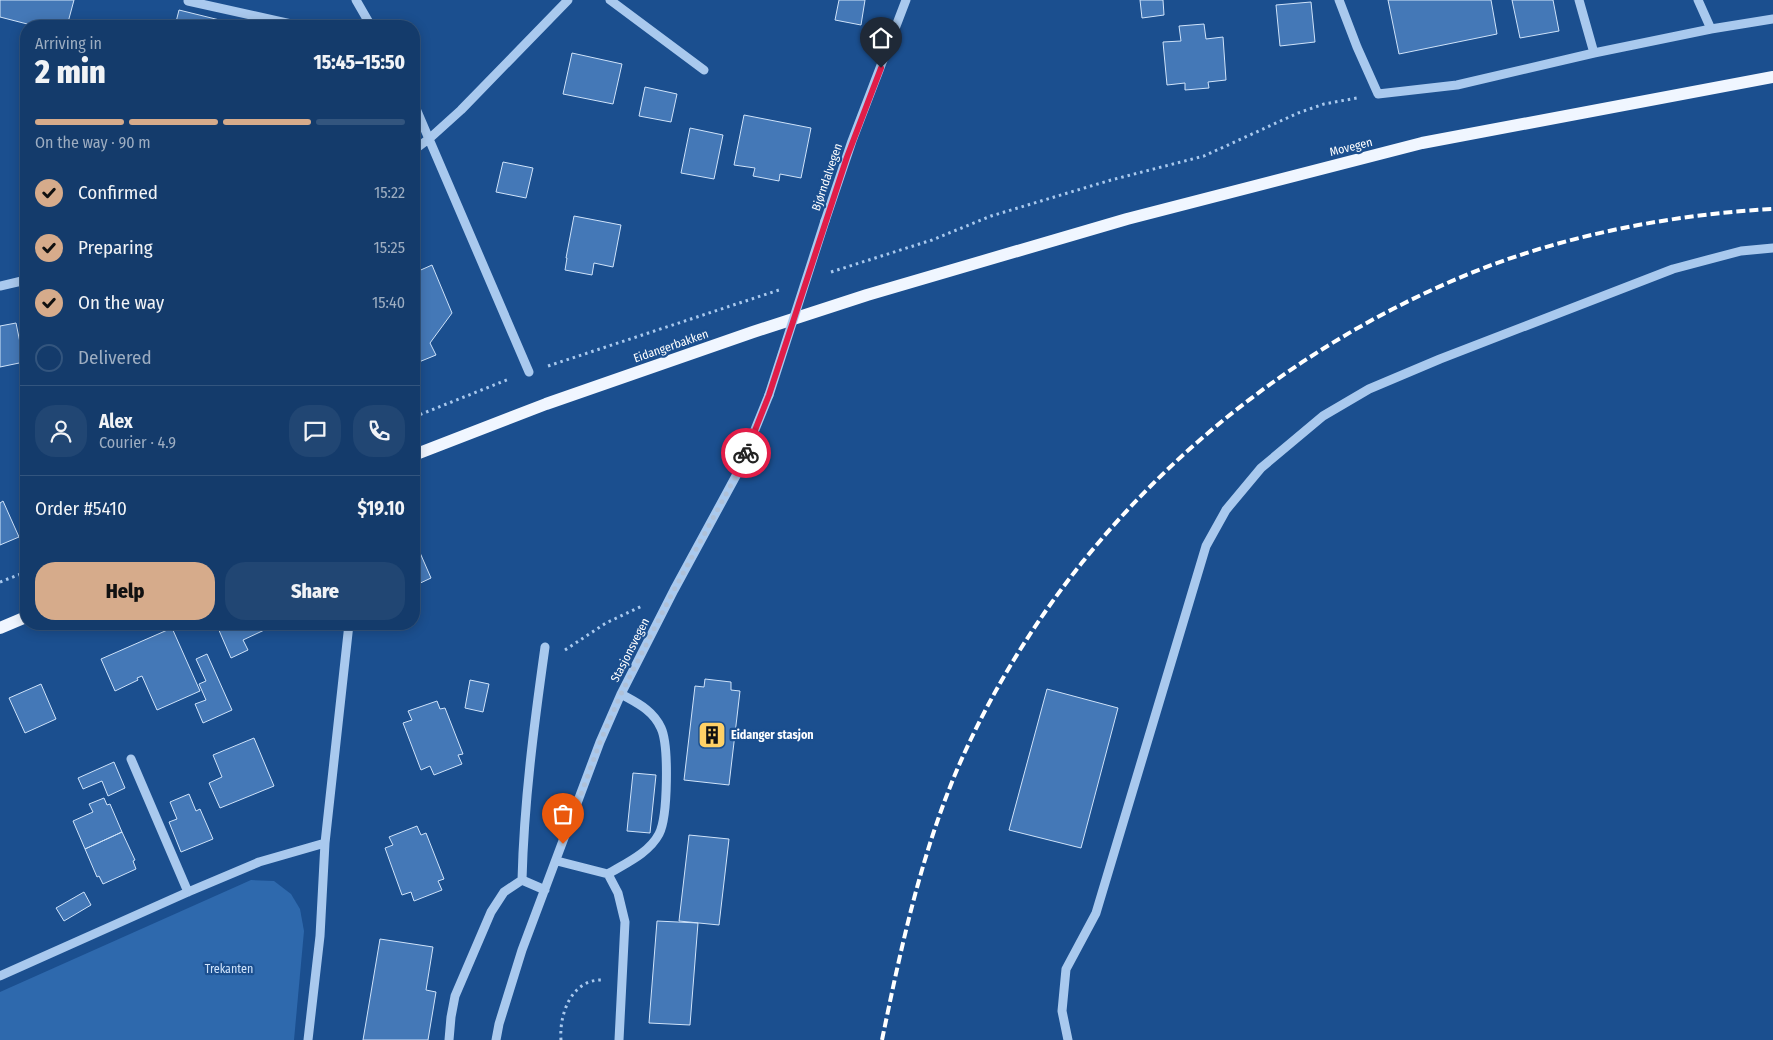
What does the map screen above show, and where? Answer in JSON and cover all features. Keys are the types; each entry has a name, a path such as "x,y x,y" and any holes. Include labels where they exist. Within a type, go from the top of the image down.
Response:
{"main road":[{"name":"Movegen","path":"942,273 1126,219 1422,143 1773,77"},
{"name":"Eidangerbakken","path":"420,453 546,404 753,332 942,273"},
{"path":"0,628 20,620"}],"street":[{"path":"356,0 368,20"},
{"path":"420,146 460,110 568,0"},
{"path":"610,0 704,70"},
{"name":"Bjørndalvegen","path":"769,395 852,141 906,0"},
{"path":"1338,0 1378,94 1457,85 1594,53 1711,29 1773,19"},
{"path":"1579,0 1594,53"},
{"path":"1698,0 1711,29"},
{"path":"188,1 273,20"},
{"path":"420,117 529,372"},
{"path":"1068,1040 1062,1011 1066,969 1096,913 1206,546 1226,510 1261,468 1323,416 1369,389 1440,359 1673,269 1741,251 1773,248"},
{"path":"0,286 20,281"},
{"name":"Stasjonsvegen","path":"496,1040 499,1024 522,950 557,861 600,742 621,694 674,590 737,474 769,395"},
{"path":"308,1040 320,936 324,843 348,630"},
{"path":"522,880 523,839 530,756 545,647"},
{"path":"557,861 608,874 646,851 659,834 664,821 667,768 662,728 647,708 621,694"},
{"path":"131,759 188,892"},
{"path":"0,976 260,862 324,843"},
{"path":"608,874 618,892 625,922 619,1040"},
{"path":"522,880 545,890"},
{"path":"449,1040 455,996 491,912 504,892 522,880"}],"path":[{"path":"823,275 932,240 991,216 1111,180 1204,156 1298,113 1324,104 1378,94"},
{"path":"420,415 529,372 786,288"},
{"path":"0,582 20,574"},
{"path":"542,665 606,623 674,590"},
{"path":"561,1040 560,1030 568,1002 575,990 595,980 621,980"}],"green space":[{"name":"Trekanten","path":"251,880 274,881 291,894 300,909 304,931 294,1040 0,1040 0,992"}],"building":[{"path":"0,0 74,0 69,20 20,20 20,22 0,17"},
{"path":"839,0 865,0 861,25 835,20"},
{"path":"1140,0 1163,0 1164,15 1142,18"},
{"path":"1388,0 1491,0 1497,34 1399,54"},
{"path":"1512,0 1553,0 1559,31 1520,38"},
{"path":"1311,2 1315,42 1280,46 1276,5"},
{"path":"179,10 220,20 176,20"},
{"path":"1204,24 1206,39 1223,37 1226,80 1208,82 1209,88 1185,90 1185,83 1167,85 1163,42 1181,41 1179,26"},
{"path":"572,53 622,64 613,104 563,94"},
{"path":"645,87 677,94 671,122 639,116"},
{"path":"744,115 811,128 801,178 780,174 779,181 753,176 755,168 734,165"},
{"path":"690,128 723,135 714,179 681,173"},
{"path":"503,162 533,168 526,198 496,192"},
{"path":"574,216 621,225 613,267 594,263 592,275 565,270"},
{"path":"432,265 452,313 430,343 436,355 420,362 420,270"},
{"path":"16,323 20,342 20,363 0,367 0,326"},
{"path":"3,501 19,537 0,545 0,503"},
{"path":"420,553 431,578 420,583"},
{"path":"167,630 173,630 200,691 157,710 142,676 137,678 138,680 115,691 101,659"},
{"path":"219,630 264,630 243,640 248,650 231,658"},
{"path":"207,654 232,710 203,723 195,704 206,700 199,684 206,681 196,659"},
{"name":"Eidanger stasjon","path":"705,679 731,682 731,690 740,691 729,785 684,780 695,686 704,687"},
{"path":"470,680 489,684 483,712 465,708"},
{"path":"41,684 56,719 25,733 9,698"},
{"path":"1047,689 1118,708 1081,848 1009,830"},
{"path":"437,701 440,709 445,708 463,754 458,755 462,764 434,775 430,766 421,770 403,723 412,720 408,711"},
{"path":"254,738 274,786 220,808 209,783 222,777 213,755"},
{"path":"114,762 125,788 108,796 102,781 83,789 78,778"},
{"path":"633,773 656,775 650,833 627,831"},
{"path":"189,794 196,811 200,809 213,839 181,852 169,822 177,819 170,802"},
{"path":"104,798 107,805 110,804 122,832 85,849 73,821 93,812 89,804"},
{"path":"417,826 421,835 426,833 444,879 438,881 442,890 414,901 411,892 402,895 385,848 393,845 389,837"},
{"path":"122,832 135,860 133,861 136,869 103,884 99,876 97,877 85,849"},
{"path":"689,835 729,839 719,925 679,921"},
{"path":"84,892 91,905 64,921 56,908"},
{"path":"657,921 698,923 690,1025 649,1023"},
{"path":"380,939 433,947 426,990 436,992 428,1040 363,1040"}],"railway":[{"path":"882,1040 907,925 928,850 940,813 970,741 1012,663 1062,589 1118,520 1181,457 1249,400 1322,349 1400,305 1481,269 1551,246 1624,228 1699,216 1773,209"}],"way so far":[{"path":"563,844 600,742 621,694 674,590 737,474 746,453"}],"place":[{"name":"Eidanger stasjon","path":"712,735"}],"route":[{"path":"746,453 769,395 852,141 881,68"}]}
